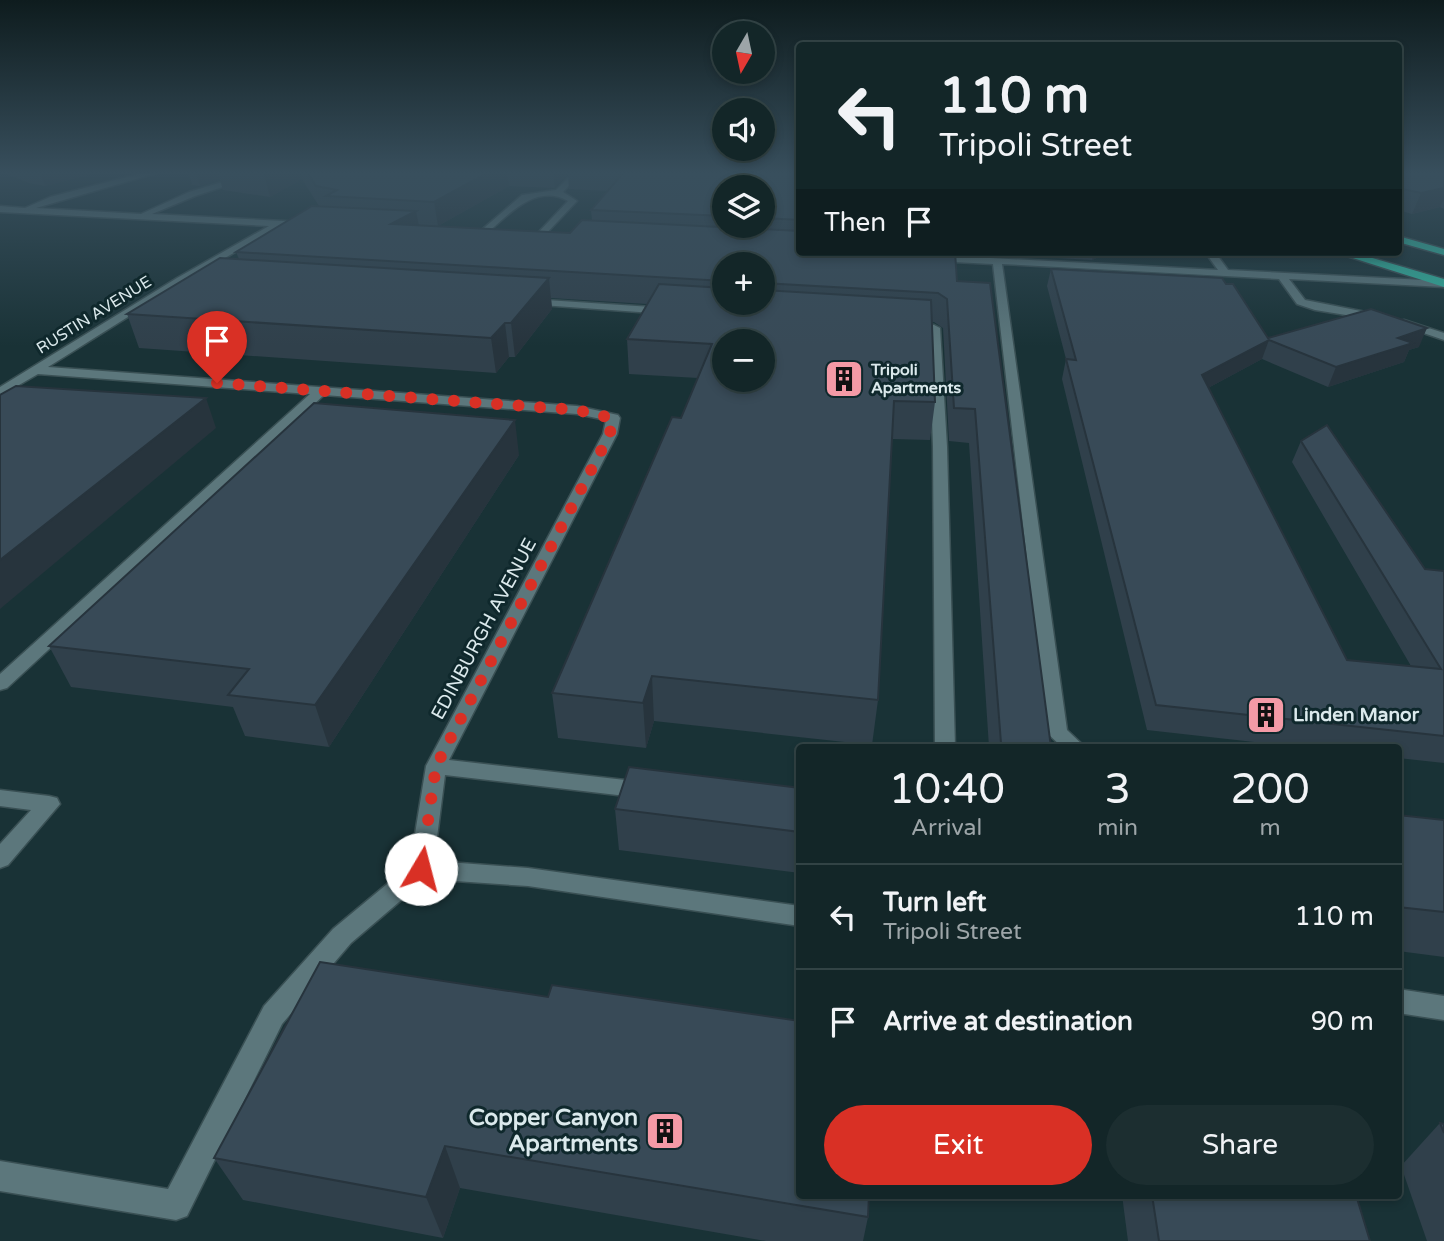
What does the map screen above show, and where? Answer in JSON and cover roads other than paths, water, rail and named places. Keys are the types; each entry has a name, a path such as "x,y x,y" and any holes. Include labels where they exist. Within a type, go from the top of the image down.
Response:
{"highway":[{"path":"1402,240 1444,252"},
{"path":"1353,256 1444,284"}],"street":[{"name":"RUSTIN AVENUE","path":"1,391 181,280 269,230"},
{"path":"481,234 486,230"},
{"path":"538,237 545,230"},
{"path":"468,233 492,235"},
{"path":"527,236 552,238"},
{"path":"917,257 930,256"},
{"path":"952,256 996,261 1444,284"},
{"path":"1213,256 1224,273"},
{"path":"996,261 1057,733 1071,744"},
{"path":"1286,276 1301,302 1315,307 1398,321 1444,337"},
{"path":"181,280 209,282"},
{"path":"516,301 683,312"},
{"path":"892,325 934,328 940,447 945,744"},
{"path":"36,370 321,391"},
{"path":"0,684 321,391"},
{"name":"EDINBURGH AVENUE","path":"321,391 577,410 612,418 610,434 436,766 421,869"},
{"path":"436,766 665,793"},
{"path":"0,798 49,804 0,859"},
{"path":"0,1176 176,1205 273,1015 342,936 421,869 528,877 796,915"},
{"path":"1402,1002 1444,1008"}],"place":[{"name":"Tripoli Apartments","path":"844,379"},
{"name":"Linden Manor","path":"1266,715"},
{"name":"Copper Canyon Apartments","path":"665,1131"}]}
